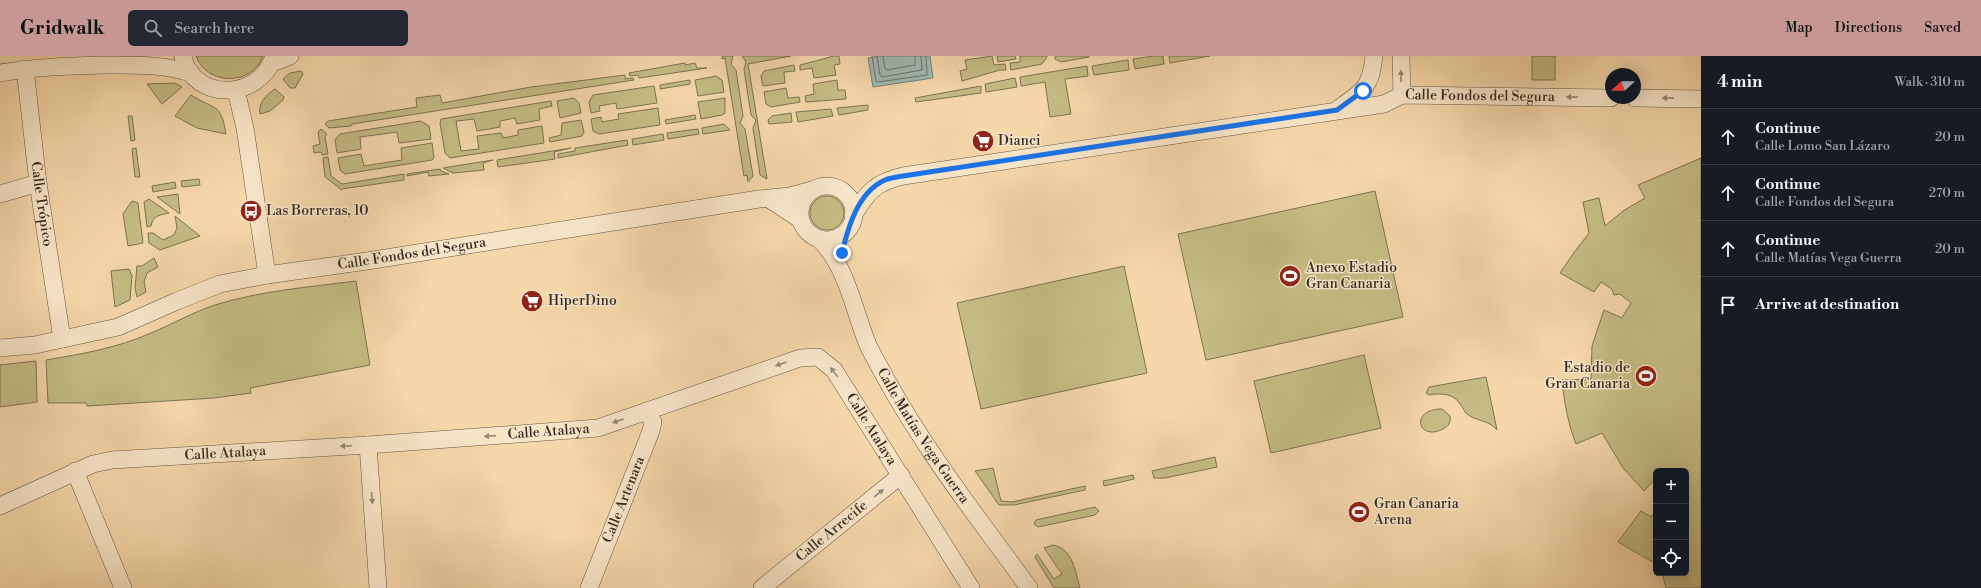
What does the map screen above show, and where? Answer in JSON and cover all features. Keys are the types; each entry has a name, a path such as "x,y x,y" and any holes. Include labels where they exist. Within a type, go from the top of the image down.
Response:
{"street":[{"path":"183,56 191,73 200,82 212,88 224,90 236,90 251,85 263,76 273,60 290,56"},
{"path":"1337,110 1363,91 1372,73 1374,56"},
{"path":"1401,56 1402,95"},
{"path":"0,73 53,66 142,65 170,66 191,73"},
{"name":"Calle Trópico","path":"25,69 38,183 62,339"},
{"path":"236,90 245,128 267,275"},
{"name":"Calle Fondos del Segura","path":"839,189 878,184 886,180 903,176 1384,104 1402,95 1605,98"},
{"path":"1641,98 1701,99"},
{"path":"0,194 38,183"},
{"name":"Calle Fondos del Segura","path":"851,222 861,203 878,184"},
{"path":"828,186 839,189 850,198 853,207 851,222 837,238 829,240 819,239 811,235 801,220 800,211 802,203 812,190 828,186"},
{"name":"Calle Fondos del Segura","path":"0,348 34,345 118,327 176,300 220,284 267,275 367,261 759,198 769,199 812,190"},
{"path":"769,199 801,220"},
{"name":"Calle Matías Vega Guerra","path":"842,269 842,253 851,222"},
{"name":"Calle Matías Vega Guerra","path":"819,239 828,247 842,269 868,346 893,392 932,453 1029,588"},
{"name":"Calle Atalaya","path":"0,506 75,471 93,464 112,460 368,445 598,428 800,358 818,357 834,370 971,588"},
{"name":"Calle Artenara","path":"588,588 651,431 653,422 647,411"},
{"path":"368,445 378,588"},
{"path":"75,471 123,588"},
{"name":"Calle Arrecife","path":"762,588 901,475"}],"shaded area":[{"path":"196,56 263,56 257,66 249,73 240,77 230,78 219,77 210,73 202,66"},
{"path":"722,56 733,56 731,64 736,70 743,116 740,123 745,129 753,176 748,182 747,175 744,176 725,58 722,59"},
{"path":"742,56 791,56 748,64 767,179 760,175 753,128 756,120 751,115 744,69 746,62"},
{"path":"839,56 840,64 834,65 836,75 814,78 812,68 800,70 800,65"},
{"path":"992,56 994,65 1005,64 1006,70 1000,70 962,81 960,71 967,69 965,60"},
{"path":"997,56 1015,56 1016,59 998,62"},
{"path":"1020,56 1047,57 1042,64 1011,70 1010,63 1020,62"},
{"path":"1055,56 1089,57 1061,62 1055,59"},
{"path":"1163,56 1164,64 1135,69 1133,59"},
{"path":"1169,56 1210,56 1170,63"},
{"path":"1532,56 1555,56 1555,80 1532,80"},
{"path":"1128,60 1129,70 1094,75 1092,66"},
{"path":"685,63 685,65 695,63 697,68 707,68 639,78 638,75 630,76 629,73"},
{"path":"794,65 795,71 784,72 785,83 763,86 761,76 764,71"},
{"path":"1087,66 1088,76 1065,79 1071,114 1050,117 1045,82 1021,86 1020,77"},
{"path":"301,71 303,74 295,88 290,88 283,79 290,73"},
{"path":"625,75 625,79 633,78 634,80 352,124 351,126 329,128 325,124 328,121 417,107 416,98 440,95 442,103 531,87"},
{"path":"716,76 722,80 724,92 698,96 695,80"},
{"path":"1015,78 1017,87 986,92 985,84"},
{"path":"690,80 690,84 660,89 660,85"},
{"path":"837,80 838,90 845,90 846,99 806,102 805,96 814,94 813,84"},
{"path":"175,83 182,87 162,104 147,84"},
{"path":"654,86 657,103 617,109 616,103 599,106 600,111 591,113 589,102 593,95"},
{"path":"981,86 981,93 916,102 915,98"},
{"path":"786,88 788,98 799,97 800,102 771,107 766,104 764,92"},
{"path":"275,89 284,97 283,100 270,111 260,114 261,103"},
{"path":"191,95 211,105 219,112 222,117 226,134 197,128 175,116"},
{"path":"574,98 579,103 581,113 560,118 557,101"},
{"path":"725,98 725,113 722,115 701,119 698,102"},
{"path":"551,101 552,106 539,109 540,120 517,124 515,118 500,121 500,127 477,131 474,119 456,121 461,151 479,149 477,136 501,133 503,138 518,135 518,130 542,126 544,143 450,158 445,153 440,123 441,119"},
{"path":"868,105 868,110 839,115 837,108"},
{"path":"658,108 660,125 599,134 593,131 591,119 601,117 602,122 619,119 618,114"},
{"path":"831,109 833,116 798,122 796,112"},
{"path":"791,113 792,122 769,124 768,120 772,116"},
{"path":"695,115 696,119 666,124 665,120"},
{"path":"128,116 132,116 135,140 131,141"},
{"path":"581,120 584,132 582,136 550,142 549,138 561,135 562,123"},
{"path":"421,121 429,126 431,139 399,143 397,132 360,137 361,149 337,153 335,140 340,134"},
{"path":"724,124 730,130 703,134 702,128"},
{"path":"321,129 327,134 325,137 328,154 322,155 321,152 314,153 313,146 320,144 318,132"},
{"path":"698,129 699,134 668,139 667,133"},
{"path":"663,134 664,140 633,145 632,139"},
{"path":"627,140 628,145 558,158 558,154 575,151 575,148"},
{"path":"432,143 434,158 432,160 345,174 340,170 338,158 361,154 364,166 402,160 401,148"},
{"path":"136,148 140,177 135,177 132,149"},
{"path":"571,148 554,152 555,159 498,167 497,160"},
{"path":"328,157 331,176 342,184 404,174 404,180 342,190 325,177 323,158"},
{"name":"Estadio de Gran Canaria","path":"1701,158 1701,588 1666,588 1663,576 1689,576 1689,468 1653,468 1653,481 1644,491 1623,468 1602,433 1576,444 1565,404 1562,380 1591,379 1592,346 1604,310 1622,318 1631,303 1620,294 1614,295 1612,289 1601,282 1594,292 1560,273 1589,233 1583,202 1599,198 1605,226 1623,211 1645,198 1638,185"},
{"path":"493,160 483,163 484,170 453,173 443,168"},
{"path":"440,169 441,171 449,174 429,176 428,172 407,176 407,174"},
{"path":"199,179 200,185 182,187 181,181"},
{"path":"175,182 176,188 153,192 152,186"},
{"name":"Anexo Estadio Gran Canaria","path":"1375,191 1403,317 1206,360 1178,234"},
{"path":"178,194 180,214 157,197"},
{"path":"824,196 830,196 839,201 843,207 843,219 839,225 830,230 824,230 815,225 810,216 810,210 815,201"},
{"path":"149,199 169,213 158,216 152,222 151,226 147,227 144,202"},
{"path":"132,201 138,203 143,243 128,246 123,214"},
{"path":"175,216 200,236 160,250 149,243 148,233 153,233 163,240 174,235 177,228"},
{"path":"154,258 158,267 147,273 144,282 146,292 137,297 135,288 137,266 142,266"},
{"path":"1124,266 1147,373 981,409 957,303"},
{"path":"129,269 132,276 130,300 115,307 111,271"},
{"path":"356,281 370,365 250,388 251,393 214,398 87,406 86,403 48,403 46,360 86,353 125,343 207,308 232,300 285,290"},
{"path":"1364,355 1381,428 1271,453 1254,381"},
{"path":"36,361 37,402 0,407 0,365"},
{"path":"1486,377 1497,430 1494,426 1486,422 1471,417 1454,398 1446,395 1429,395 1426,393 1429,387"},
{"path":"1442,409 1450,416 1450,422 1447,427 1434,432 1423,428 1421,419 1425,414 1432,410"},
{"path":"1215,457 1217,467 1165,478 1154,478 1152,471"},
{"path":"993,468 1001,501 1012,502 1085,486 1085,490 1014,505 999,505 975,471"},
{"path":"1133,475 1134,479 1104,486 1103,481"},
{"path":"1095,507 1099,511 1095,515 1038,527 1034,524 1036,520"},
{"path":"1641,511 1651,517 1653,514 1653,562 1618,542"},
{"path":"1053,545 1060,547 1069,556 1075,568 1080,588 1054,588 1035,557 1037,554 1054,579 1062,574 1044,548"}],"water":[{"path":"879,56 930,56 933,78 873,87 868,58"}],"place":[{"name":"Dianci","path":"983,141"},
{"name":"Las Borreras, 10","path":"251,211"},
{"name":"Anexo Estadio Gran Canaria","path":"1290,276"},
{"name":"HiperDino","path":"532,301"},
{"name":"Estadio de Gran Canaria","path":"1646,376"},
{"name":"Gran Canaria Arena","path":"1359,512"}],"route":[{"path":"842,253 853,216 869,193 878,184 886,180 903,176 1337,110 1363,91"}]}
